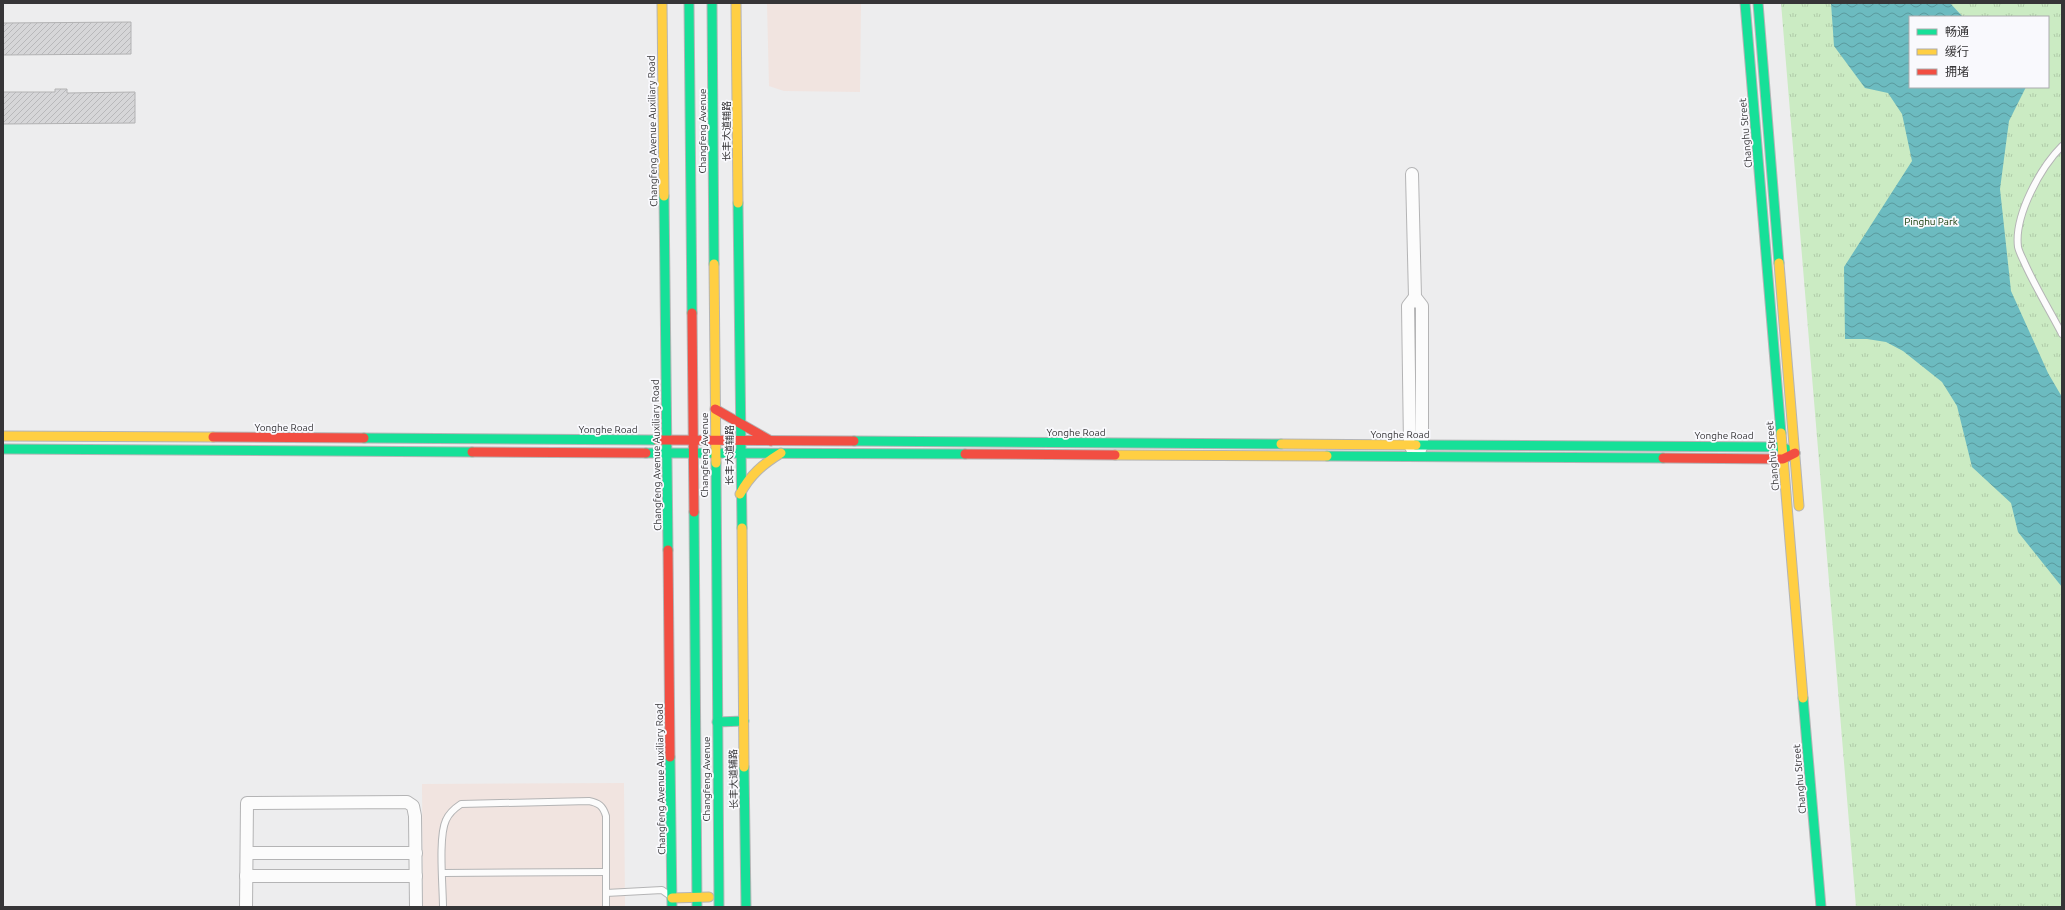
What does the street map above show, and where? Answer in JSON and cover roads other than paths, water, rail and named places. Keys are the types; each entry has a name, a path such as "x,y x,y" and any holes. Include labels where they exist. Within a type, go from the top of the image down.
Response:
{"main road":[{"name":"Changfeng Avenue Auxiliary Road","path":"662,3 672,902"},
{"name":"Changfeng Avenue","path":"689,3 697,902"},
{"name":"Changfeng Avenue","path":"712,3 719,907"},
{"name":"长丰大道辅路","path":"736,3 740,494 746,907"},
{"name":"Changhu Street","path":"1745,3 1821,907"},
{"path":"1758,3 1800,515"},
{"path":"715,409 771,441"},
{"name":"Yonghe Road","path":"3,436 1782,447 1795,452"},
{"path":"3,449 1783,459 1795,452"},
{"path":"740,494 746,481 761,466 781,453"},
{"path":"717,722 744,721"},
{"path":"672,902 697,902 719,897"}],"street":[{"path":"1412,174 1416,297 1422,306 1422,445 1416,457"},
{"path":"1416,297 1408,306 1410,445 1416,457"},
{"path":"246,907 247,803 407,802 413,806 415,816 416,907"},
{"path":"247,853 416,853"},
{"path":"246,876 416,876"}],"lane":[{"path":"2062,146 2050,158 2028,198 2020,223 2018,247 2062,334"},
{"path":"443,907 443,836 446,820 461,804 589,801 598,803 603,807 606,816 606,907"},
{"path":"443,873 606,872"},
{"path":"606,893 662,890 672,902 663,907"}],"water":[{"path":"1831,3 1950,3 1962,16 1909,16 1909,88 2026,88 2009,121 2000,189 2011,291 2048,373 2062,397 2062,587 2018,532 2011,503 1972,467 1957,406 1942,382 1903,351 1886,342 1867,339 1845,339 1844,267 1912,161 1902,114 1888,93 1865,88 1834,46"}],"park label":[{"name":"Pinghu Park","path":"1931,221"}]}
